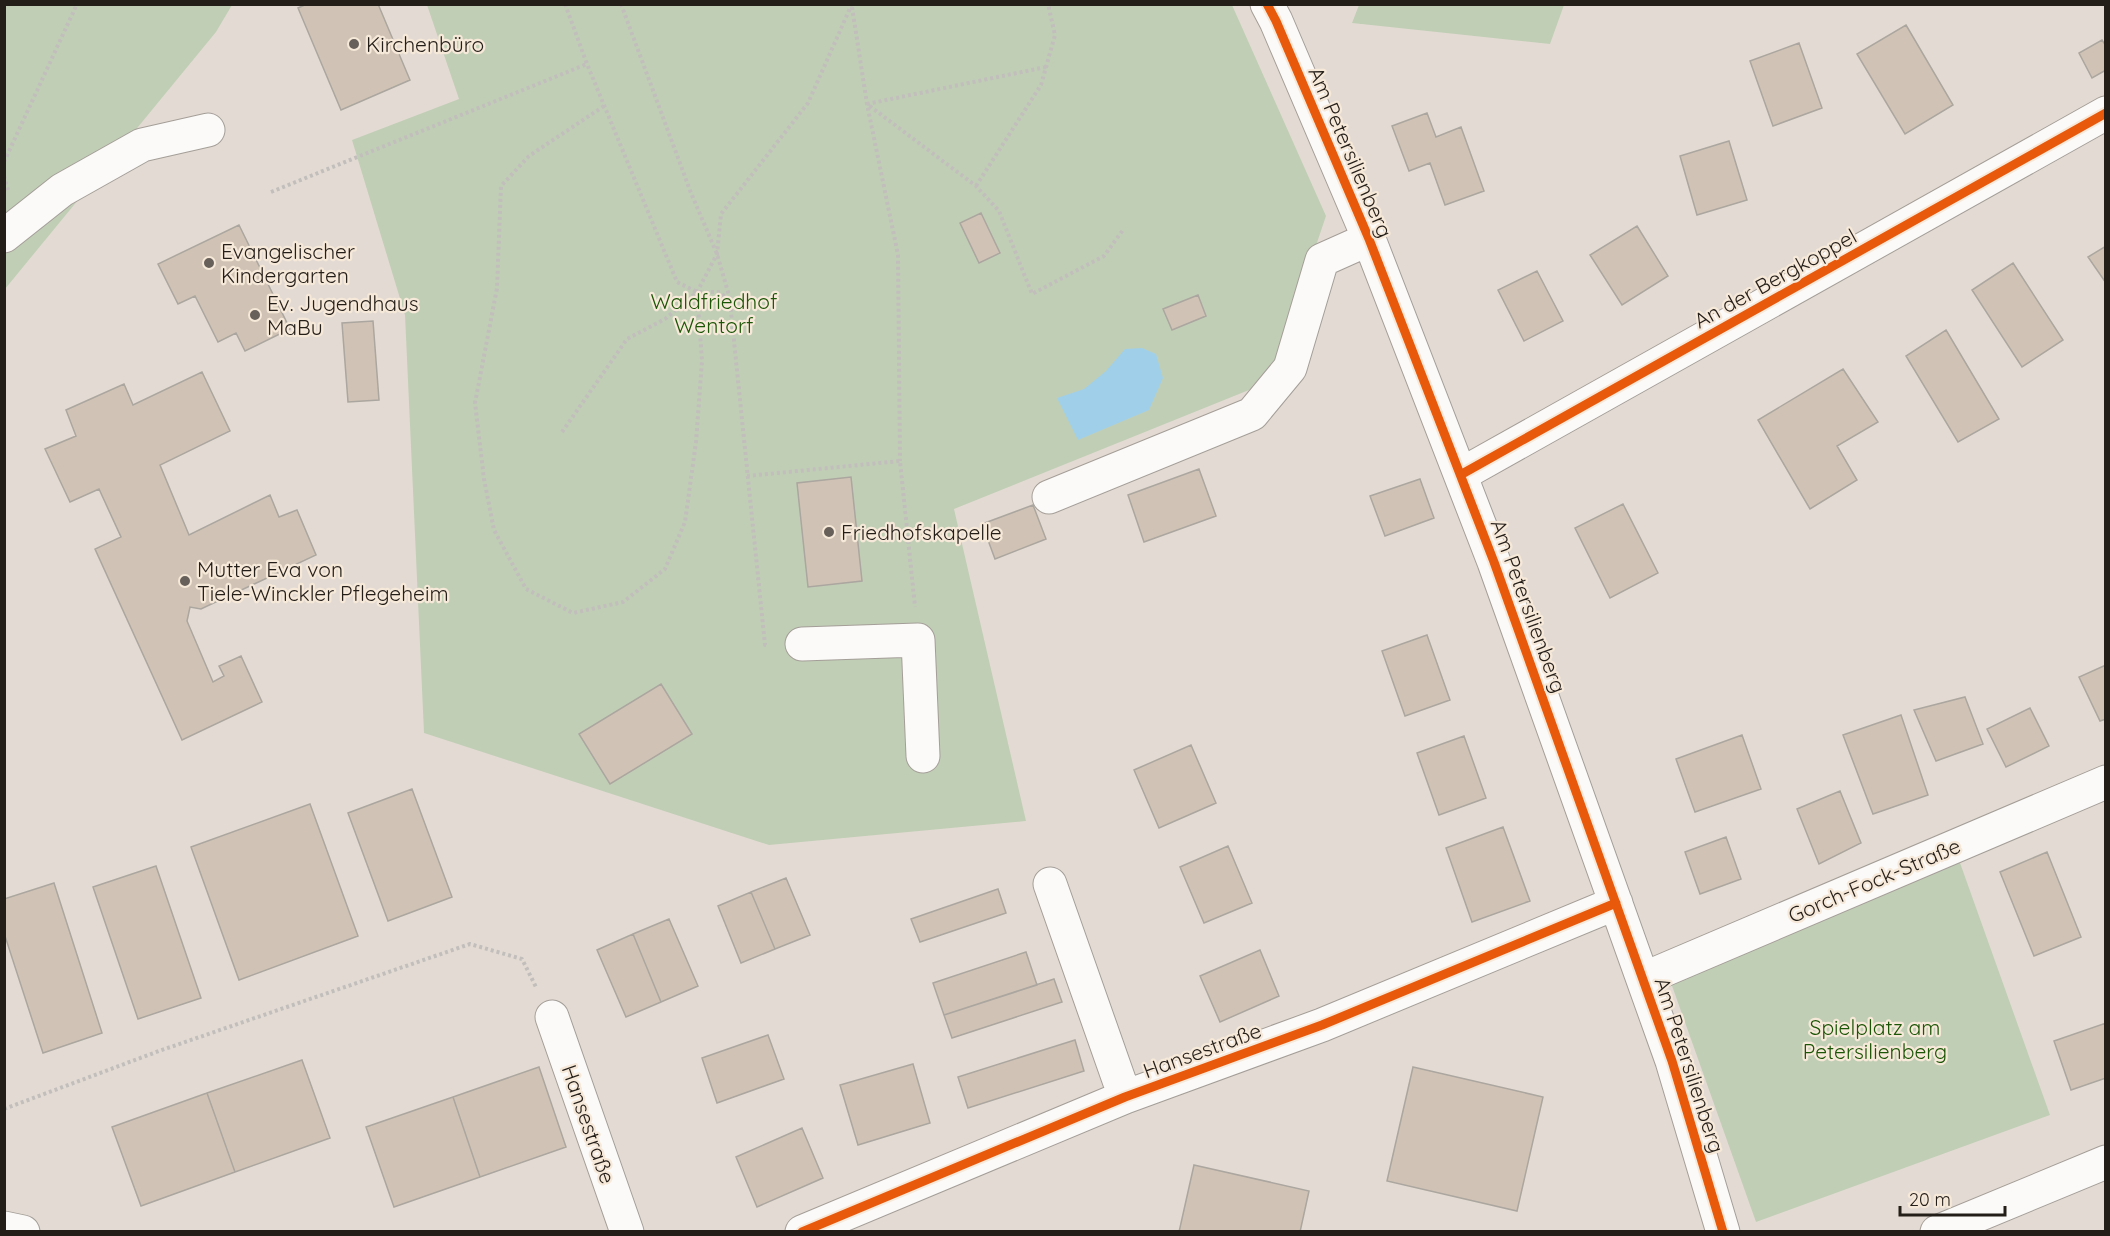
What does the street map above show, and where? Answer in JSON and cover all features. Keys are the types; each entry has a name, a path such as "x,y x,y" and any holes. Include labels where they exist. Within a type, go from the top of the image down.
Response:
{"street":[{"name":"Am Petersilienberg","path":"1267,4 1369,239 1462,474 1672,1061 1723,1232"},
{"name":"An der Bergkoppel","path":"1462,474 2106,113"},
{"path":"4,236 62,190 142,145 208,130"},
{"path":"1049,497 1252,414 1290,368 1322,260 1369,239"},
{"path":"802,644 918,640 923,756"},
{"name":"Gorch-Fock-Straße","path":"1643,979 2106,782"},
{"name":"Hansestraße","path":"1050,884 1125,1097"},
{"name":"Hansestraße","path":"802,1232 1125,1097 1323,1024 1616,903"},
{"name":"Hansestraße","path":"552,1017 627,1232"},
{"path":"1937,1232 2106,1162"},
{"path":"4,1228 23,1232"}],"path":[{"path":"4,162 77,4"},
{"path":"565,4 587,64 677,282 697,292 720,292 730,302"},
{"path":"621,4 691,193 717,254 730,302 765,645 802,644"},
{"path":"976,186 1041,85 1055,35 1048,4"},
{"path":"562,432 627,339 665,319 697,292 717,254 721,214 808,103 851,5"},
{"path":"851,5 867,104 898,255 900,461 918,640"},
{"path":"271,192 587,64"},
{"path":"867,104 1046,67"},
{"path":"867,104 976,186 999,211 1032,294 1104,256 1123,230"},
{"path":"604,106 529,156 501,186 497,288 475,403 479,446 494,530 525,589 573,613 623,602 664,570 685,522 696,442 702,361 697,292"},
{"path":"747,476 900,461"},
{"path":"4,1109 159,1052 470,944 522,959 552,1017"}],"green space":[{"path":"1359,4 1564,5 1550,44 1352,23"},
{"path":"5,5 232,5 216,32 5,289"},
{"name":"Waldfriedhof Wentorf","path":"427,5 1232,5 1326,216 1279,355 1249,390 954,509 1026,821 769,845 424,733 405,315 352,140 459,99"},
{"name":"Spielplatz am Petersilienberg","path":"1959,860 2050,1115 1756,1222 1671,983"}],"water":[{"path":"1142,348 1156,354 1163,378 1149,410 1078,440 1057,398 1084,389 1106,371 1125,349"}],"building":[{"name":"Kirchenbüro","path":"307,4 378,4 410,80 341,110 298,8"},
{"path":"1906,25 1953,105 1905,134 1857,54"},
{"path":"2102,40 2106,46 2106,70 2092,78 2079,53"},
{"path":"1799,43 1822,108 1773,126 1750,61"},
{"path":"1427,113 1436,137 1461,127 1484,191 1445,205 1430,163 1409,171 1392,126"},
{"path":"1729,141 1747,200 1697,215 1680,156"},
{"path":"981,213 1000,253 979,263 960,223"},
{"path":"239,225 290,329 245,351 236,333 218,342 195,296 178,304 158,264"},
{"path":"1637,226 1668,276 1622,305 1590,255"},
{"path":"2106,246 2106,283 2088,257"},
{"path":"2013,263 2063,340 2022,367 1972,290"},
{"path":"1537,271 1563,321 1524,341 1498,290"},
{"path":"1198,295 1206,316 1172,330 1163,309"},
{"path":"373,321 379,400 348,402 342,323"},
{"path":"1946,330 1999,419 1958,442 1906,356"},
{"path":"1843,369 1878,422 1837,446 1857,480 1810,509 1758,420"},
{"name":"Mutter Eva von Tiele-Winckler Pflegeheim","path":"202,372 230,431 160,465 189,535 270,495 279,517 297,510 316,555 201,609 190,607 187,621 213,682 224,676 219,666 241,656 262,702 182,740 95,549 121,537 99,489 70,502 45,449 76,436 66,410 124,384 133,405"},
{"path":"1199,469 1216,516 1144,542 1128,495"},
{"name":"Friedhofskapelle","path":"851,477 862,581 808,587 797,483"},
{"path":"1420,479 1434,518 1385,536 1370,496"},
{"path":"1623,504 1658,573 1610,598 1575,528"},
{"path":"1033,505 1046,539 995,559 982,524"},
{"path":"1427,635 1450,700 1405,716 1382,651"},
{"path":"2106,665 2106,719 2100,721 2079,677"},
{"path":"661,684 692,734 610,784 579,734"},
{"path":"1965,697 1983,744 1936,761 1914,710"},
{"path":"2030,708 2049,746 2006,767 1987,729"},
{"path":"1901,715 1928,795 1873,814 1843,735"},
{"path":"1742,735 1761,789 1695,812 1676,759"},
{"path":"1464,736 1486,798 1439,815 1417,753"},
{"path":"1191,745 1216,803 1159,828 1134,770"},
{"path":"412,789 452,897 388,921 348,813"},
{"path":"1840,791 1861,843 1819,864 1797,809"},
{"path":"310,804 358,936 239,980 191,847"},
{"path":"1503,827 1530,901 1472,922 1446,848"},
{"path":"1726,837 1741,879 1700,894 1685,852"},
{"path":"1228,846 1252,903 1204,923 1180,867"},
{"path":"2047,852 2081,937 2034,956 2000,872"},
{"path":"156,866 201,998 138,1019 93,887"},
{"path":"786,878 810,935 775,949 751,892"},
{"path":"54,883 102,1033 43,1053 4,933 4,899"},
{"path":"998,889 1006,913 920,942 911,919"},
{"path":"751,892 775,949 741,963 718,906"},
{"path":"669,919 698,986 661,1002 633,934"},
{"path":"633,934 661,1002 626,1017 597,950"},
{"path":"1260,950 1279,996 1220,1022 1200,976"},
{"path":"1026,952 1037,985 944,1015 933,983"},
{"path":"1054,979 1062,1002 952,1038 944,1015"},
{"path":"2106,1023 2106,1078 2071,1090 2054,1041"},
{"path":"768,1035 784,1079 717,1103 702,1058"},
{"path":"1075,1040 1084,1071 968,1108 958,1077"},
{"path":"302,1060 330,1138 235,1172 207,1093"},
{"path":"913,1064 930,1123 858,1145 840,1085"},
{"path":"539,1067 566,1147 480,1177 453,1097"},
{"path":"1413,1067 1543,1097 1517,1211 1387,1181"},
{"path":"207,1093 235,1172 141,1206 112,1127"},
{"path":"453,1097 480,1177 394,1207 366,1127"},
{"path":"802,1128 823,1178 757,1207 736,1157"},
{"path":"1194,1165 1309,1191 1300,1232 1179,1232"}],"cycle path":[{"path":"1267,4 1369,239 1494,562 1672,1061 1723,1232"},
{"path":"1462,474 2106,113"},
{"path":"802,1232 1125,1097 1322,1025 1616,903"}],"place":[{"name":"Kirchenbüro","path":"354,44"},
{"name":"Evangelischer Kindergarten","path":"209,263"},
{"name":"Ev. Jugendhaus MaBu","path":"255,315"},
{"name":"Friedhofskapelle","path":"829,532"},
{"name":"Mutter Eva von Tiele-Winckler Pflegeheim","path":"185,581"}]}
